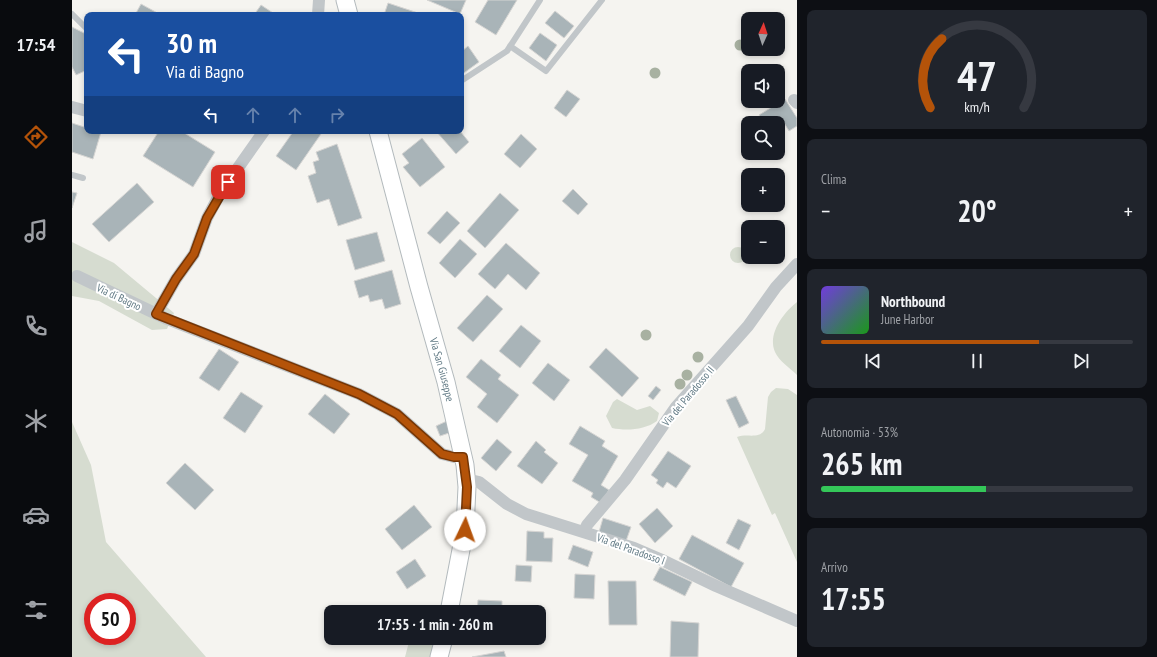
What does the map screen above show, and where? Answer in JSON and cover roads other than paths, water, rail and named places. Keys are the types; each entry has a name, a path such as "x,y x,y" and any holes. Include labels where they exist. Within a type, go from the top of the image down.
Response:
{"main road":[{"path":"345,0 348,12"},
{"name":"Via San Giuseppe","path":"381,134 419,287 446,382 463,457 466,479 465,535 450,605"},
{"path":"439,657 442,645"}],"street":[{"path":"318,12 319,0"},
{"path":"72,107 84,110"},
{"path":"156,314 176,279 194,254 207,218 221,192 262,134"},
{"name":"Via del Paradosso II","path":"584,532 587,525 625,480 676,407 748,326 776,287 797,264"},
{"name":"Via di Bagno","path":"77,276 156,314 359,394 397,414 442,454 454,457 463,457"},
{"name":"Via del Paradosso I","path":"466,479 479,482 508,504 526,514 584,532 662,560 716,586 797,621"}],"lane":[{"path":"464,79 506,51 540,0"},
{"path":"510,46 546,71 602,0"},
{"path":"72,14 84,26"},
{"path":"72,175 83,178"}]}
